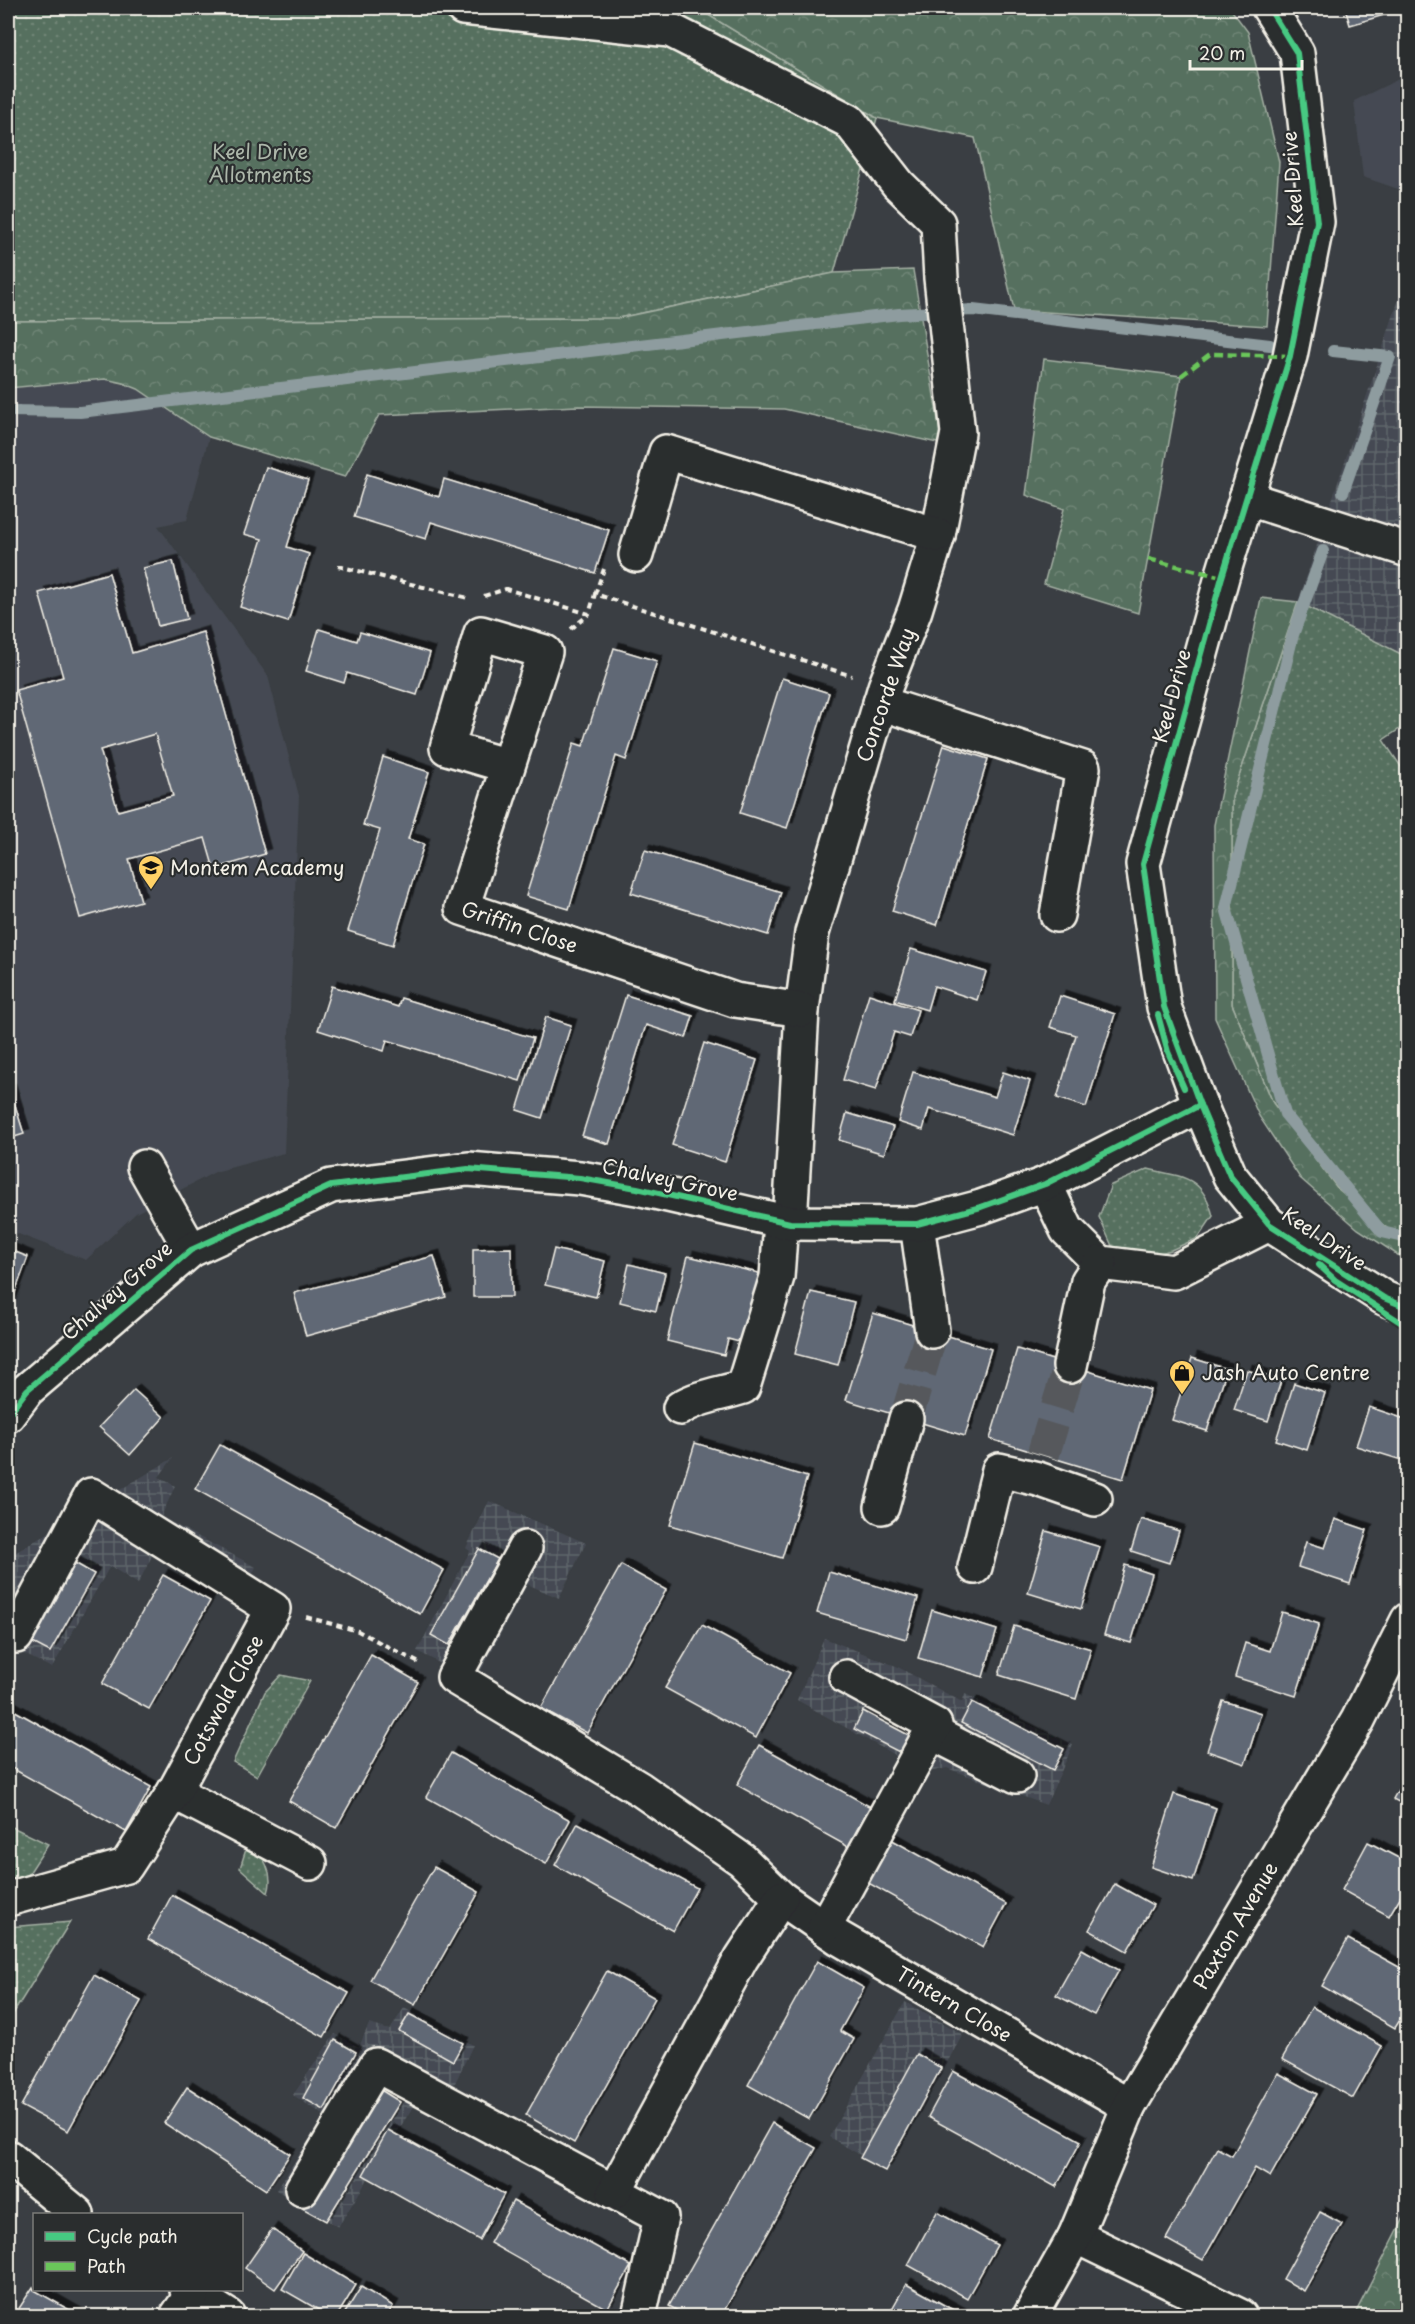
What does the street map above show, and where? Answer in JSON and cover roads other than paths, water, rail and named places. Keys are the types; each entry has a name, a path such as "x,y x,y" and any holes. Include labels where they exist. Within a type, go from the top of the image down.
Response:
{"street":[{"name":"Concorde Way","path":"463,8 670,30 849,121 898,184 938,223 941,278 958,433 938,535 915,610 883,695 812,933 802,1010 785,1222 777,1277 743,1387 717,1396 695,1399 680,1408"},
{"name":"Keel Drive","path":"1269,8 1297,53 1317,222 1290,356 1246,498 1143,864 1164,1007 1200,1105 1230,1176 1269,1224 1384,1298 1407,1308"},
{"path":"636,555 666,452 938,535"},
{"path":"1246,498 1407,550"},
{"name":"Griffin Close","path":"508,766 447,748 480,633 545,652 462,908 735,1000 802,1010"},
{"path":"883,695 1083,768 1057,915"},
{"name":"Chalvey Grove","path":"8,1415 27,1390 191,1250 331,1186 468,1169 580,1178 626,1186 785,1222 917,1224 981,1207 1045,1184 1200,1105"},
{"path":"144,1167 191,1250"},
{"path":"1045,1184 1067,1230 1100,1263 1174,1272 1269,1224"},
{"path":"917,1224 932,1331"},
{"path":"1070,1366 1088,1281 1100,1263"},
{"path":"882,1507 906,1419"},
{"path":"975,1567 999,1470 1040,1467 1095,1499"},
{"name":"Cotswold Close","path":"8,1899 126,1866 174,1792 273,1609 91,1495 16,1636"},
{"name":"Tintern Close","path":"525,1548 454,1677 640,1789 742,1860 781,1898 824,1928 1130,2106"},
{"name":"Paxton Avenue","path":"1030,2316 1075,2236 1130,2106 1358,1720 1407,1620"},
{"path":"824,1928 935,1725 846,1677"},
{"path":"931,1732 1017,1776"},
{"path":"174,1792 310,1863"},
{"path":"614,2192 741,1959 781,1898"},
{"path":"302,2188 376,2064 661,2217 639,2316"},
{"path":"8,2157 76,2213"},
{"path":"1075,2236 1239,2316"},
{"path":"186,2300 228,2316"}],"waterway":[{"path":"8,411 80,412 899,314 973,310 1270,345"},
{"path":"1333,351 1390,357 1343,492"},
{"path":"1323,551 1293,635 1226,908 1285,1114 1382,1232 1408,1238"}],"tunnel":[{"path":"906,1419 932,1331"},
{"path":"1043,1455 1070,1366"}],"place":[{"name":"Montem Academy","path":"151,891"},
{"name":"Jash Auto Centre","path":"1182,1396"}],"park label":[{"name":"Keel Drive Allotments","path":"260,164"}]}
